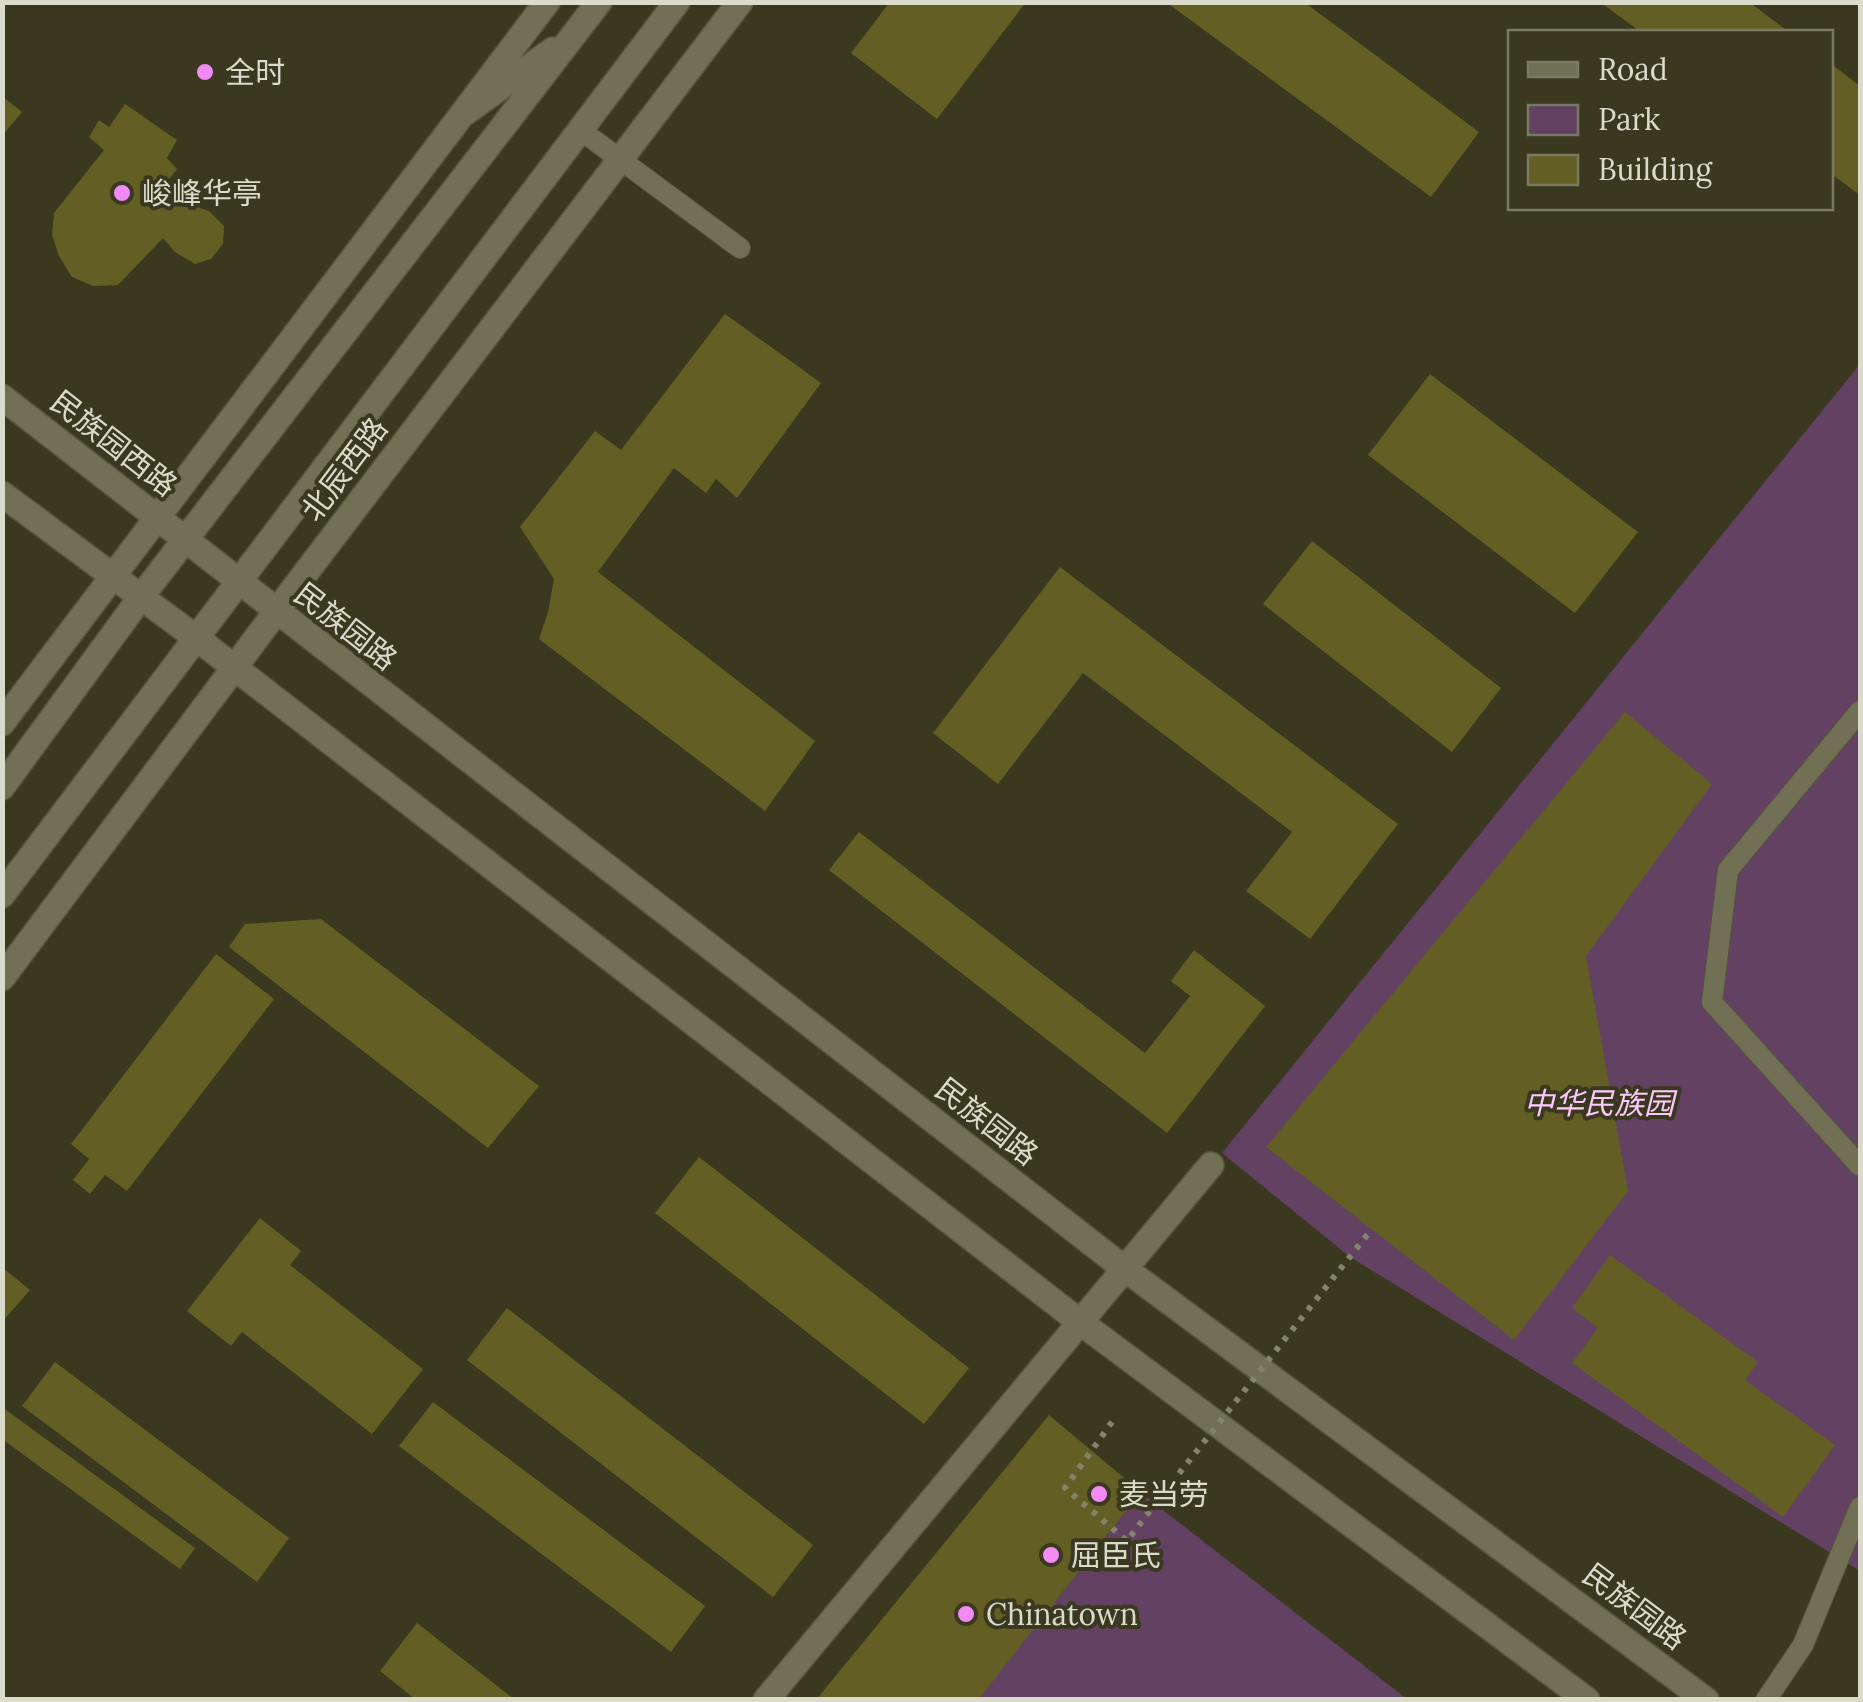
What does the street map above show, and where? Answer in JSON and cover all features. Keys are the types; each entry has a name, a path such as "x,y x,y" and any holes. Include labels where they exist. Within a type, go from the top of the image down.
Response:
{"main road":[{"path":"2,723 546,2"},
{"path":"2,787 184,540 599,2"},
{"name":"北辰西路","path":"2,895 677,2"},
{"name":"北辰西路","path":"2,978 740,2"},
{"path":"463,114 574,36"},
{"name":"民族园西路","path":"2,397 238,582"},
{"path":"2,494 195,638 1080,1322 1587,1700"},
{"name":"民族园路","path":"238,582 1125,1269 1706,1700"},
{"path":"766,1700 1211,1164"}],"lane":[{"path":"579,129 740,248"},
{"path":"1860,711 1728,870 1712,1002 1860,1166"},
{"path":"1766,1700 1803,1645 1860,1506"}],"path":[{"path":"1112,1422 1065,1488 1128,1541 1372,1230"}],"green space":[{"name":"中华民族园","path":"1860,364 1860,1571 1350,1257 1222,1153"},
{"path":"1141,1492 1155,1504 1407,1699 978,1699"}],"building":[{"path":"890,2 1026,2 937,119 851,53"},
{"path":"1166,2 1304,2 1479,132 1431,197"},
{"path":"1600,2 1749,2 1786,30 1638,30"},
{"path":"1833,65 1860,86 1857,193 1833,175"},
{"path":"2,96 22,112 2,136"},
{"name":"峻峰华亭","path":"125,104 177,140 167,158 177,169 165,184 182,202 209,211 224,226 223,244 211,259 195,264 175,252 163,238 118,285 93,286 72,277 59,256 52,235 54,213 104,150 89,137 99,120 109,127"},
{"path":"725,314 821,383 737,498 716,479 706,493 674,468 598,572 815,741 765,811 539,639 554,579 520,527 595,431 621,450"},
{"path":"1430,374 1638,532 1575,613 1368,455"},
{"path":"1312,541 1501,688 1452,752 1263,604"},
{"path":"1060,567 1398,824 1310,939 1246,891 1292,832 1083,673 998,784 933,733"},
{"path":"1625,712 1712,784 1586,956 1628,1191 1514,1340 1266,1147"},
{"path":"859,832 1145,1053 1190,996 1171,981 1194,950 1265,1006 1167,1133 829,870"},
{"path":"321,919 539,1086 488,1148 229,947 245,924"},
{"path":"216,954 274,999 127,1191 105,1175 90,1194 73,1180 89,1159 71,1144"},
{"path":"699,1157 969,1368 924,1424 655,1213"},
{"path":"260,1218 301,1251 290,1265 423,1369 372,1434 242,1332 231,1346 187,1311"},
{"path":"1610,1255 1758,1362 1745,1380 1835,1445 1783,1517 1572,1363 1598,1328 1572,1308"},
{"path":"2,1267 30,1290 2,1322"},
{"path":"507,1308 813,1545 773,1597 467,1360"},
{"path":"55,1362 289,1538 257,1582 22,1406"},
{"path":"433,1402 705,1606 671,1652 399,1446"},
{"path":"2,1407 195,1548 180,1569 2,1439"},
{"name":"Chinatown","path":"1049,1415 1141,1492 978,1700 816,1700"},
{"path":"417,1623 515,1700 416,1700 380,1671"}],"place":[{"name":"全时","path":"205,72"},
{"name":"峻峰华亭","path":"122,193"},
{"name":"麦当劳","path":"1099,1494"},
{"name":"屈臣氏","path":"1051,1555"},
{"name":"Chinatown","path":"966,1614"}]}
